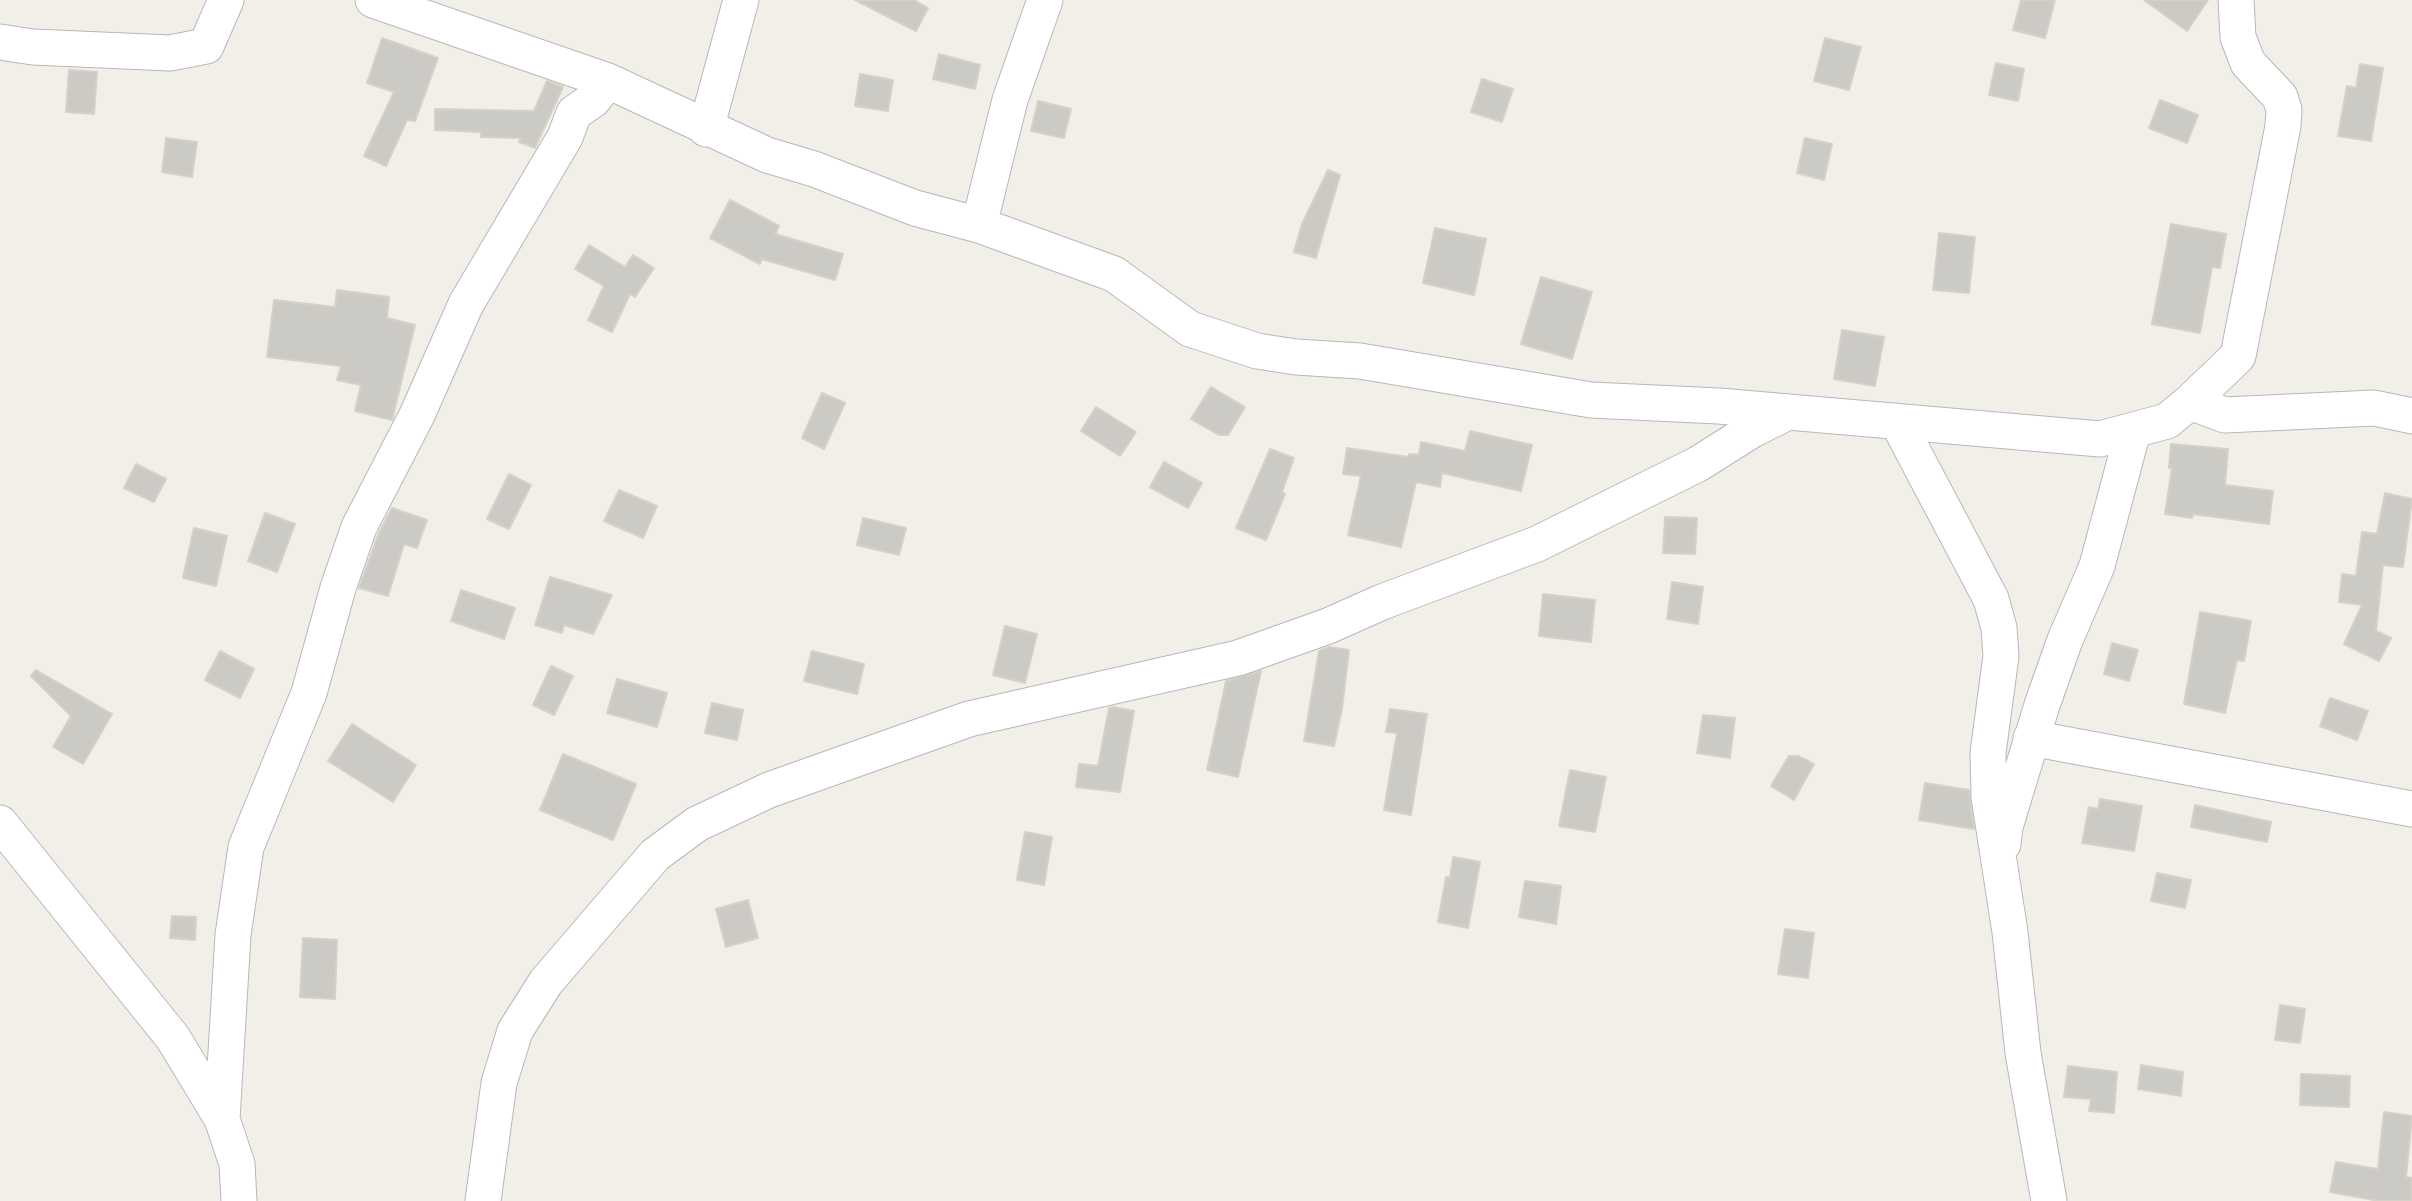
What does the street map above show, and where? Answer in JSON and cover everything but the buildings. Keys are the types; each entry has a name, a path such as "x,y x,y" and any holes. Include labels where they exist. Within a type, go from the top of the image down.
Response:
{"street":[{"path":"0,42 33,47 170,53 206,46 226,0"},
{"path":"373,0 608,81 766,155 814,169 915,208 979,225 1114,274 1190,329 1257,351 1373,362 1591,400 1788,412 2100,439 2167,421 2238,356 2284,110 2280,97 2248,63 2238,37 2236,0"},
{"path":"706,129 741,0"},
{"path":"979,225 1010,100 1045,0"},
{"path":"222,1119 233,935 246,847 309,693 338,588 359,527 417,415 466,304 565,137 574,113 593,100 608,81"},
{"path":"2190,402 2225,415 2374,408 2412,416"},
{"path":"483,1201 499,1083 515,1031 546,982 655,855 697,824 769,790 970,719 1238,658 1328,626 1382,601 1537,544 1698,464 1752,430 1788,412"},
{"path":"1898,423 1991,599 1999,628 2001,656 1988,764 1989,797 2023,1053 2049,1201"},
{"path":"2001,872 2005,827 2031,738 2065,640 2097,566 2133,431"},
{"path":"2031,738 2412,809"},
{"path":"0,823 173,1038 222,1119 237,1164 239,1201"}]}
